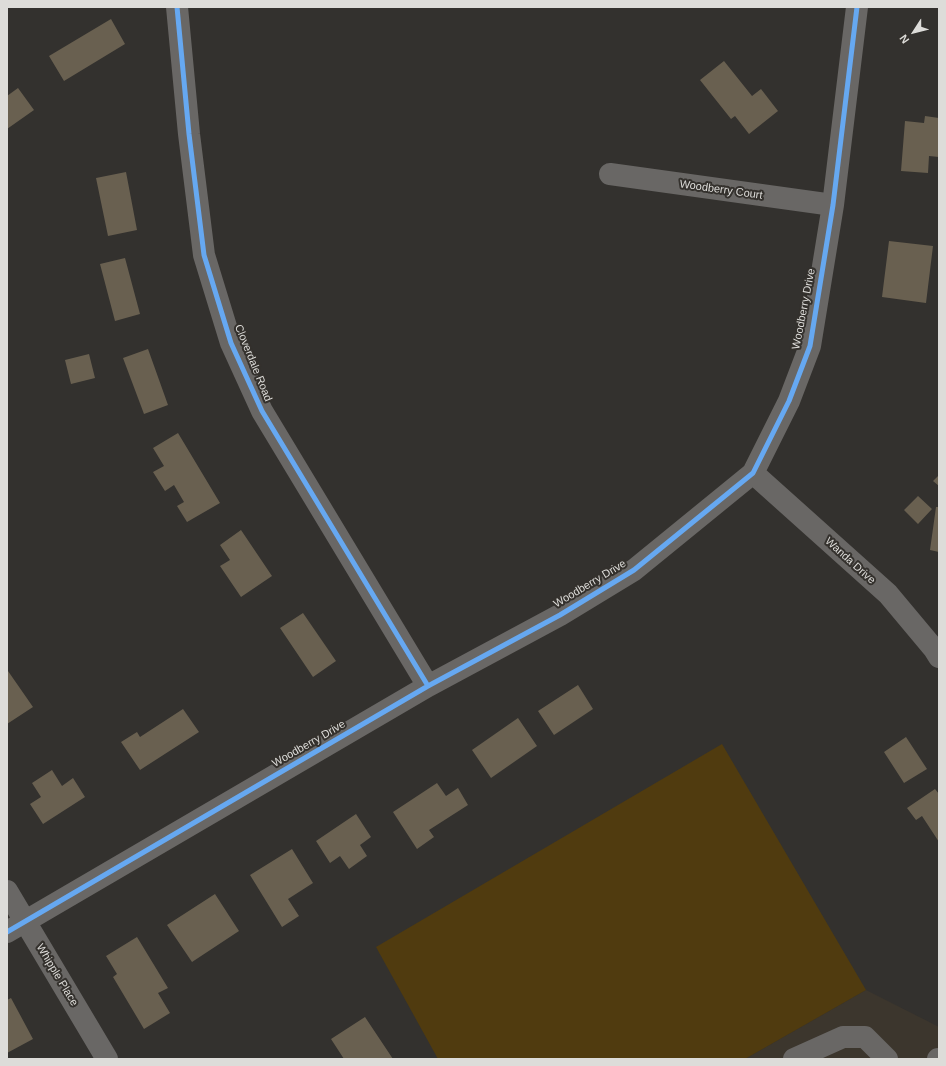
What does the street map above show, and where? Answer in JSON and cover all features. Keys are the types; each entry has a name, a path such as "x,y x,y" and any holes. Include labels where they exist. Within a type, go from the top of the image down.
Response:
{"street":[{"name":"Cloverdale Road","path":"177,7 189,134 204,255 231,343 262,411 428,686"},
{"name":"Woodberry Drive","path":"16,927 428,686 560,615 634,570 753,473 789,401 810,346 833,205 857,7"},
{"name":"Woodberry Court","path":"610,174 833,205"},
{"name":"Wanda Drive","path":"753,473 888,594 938,651"},
{"name":"Whipple Place","path":"7,891 16,927 107,1059"},
{"path":"794,1059 843,1036 864,1037 887,1059"}],"shaded area":[{"path":"722,744 866,990 745,1059 438,1059 376,947"},
{"path":"866,990 939,1027 939,1059 745,1059"}],"building":[{"path":"111,19 125,44 64,81 49,56"},
{"path":"724,61 752,96 761,89 778,111 749,134 735,116 731,119 700,80"},
{"path":"18,88 34,110 7,129 7,96"},
{"path":"925,116 939,118 939,157 929,156 928,173 901,171 905,121 924,123"},
{"path":"126,172 137,230 108,236 96,178"},
{"path":"889,241 933,246 926,303 882,297"},
{"path":"125,258 140,314 115,321 100,264"},
{"path":"148,349 168,405 144,414 123,358"},
{"path":"89,354 95,378 71,384 65,360"},
{"path":"178,433 220,503 187,522 177,506 184,502 174,485 165,491 153,472 164,466 153,448"},
{"path":"939,475 939,486 933,481"},
{"path":"918,496 932,509 918,524 904,510"},
{"path":"936,507 939,507 939,552 930,550"},
{"path":"241,530 272,576 241,597 220,566 230,560 220,545"},
{"path":"303,613 336,661 313,677 280,628"},
{"path":"8,671 33,707 7,724 7,672"},
{"path":"578,685 593,709 554,735 538,711"},
{"path":"183,709 199,732 140,770 121,742 137,732 140,737"},
{"path":"518,718 537,746 491,778 472,750"},
{"path":"906,737 927,769 904,783 884,752"},
{"path":"52,770 62,786 73,778 85,797 43,824 30,804 41,797 32,783"},
{"path":"437,783 446,796 458,788 468,805 429,830 434,837 417,849 393,812"},
{"path":"935,789 939,794 939,842 922,816 916,820 907,808"},
{"path":"356,814 371,837 360,845 367,856 349,869 340,856 330,863 316,841"},
{"path":"292,849 313,883 288,899 299,916 282,927 250,875"},
{"path":"215,894 239,931 192,962 167,925"},
{"path":"137,937 168,988 158,993 170,1013 144,1029 113,977 117,974 106,956"},
{"path":"11,998 33,1039 7,1053 7,1000"},
{"path":"365,1017 393,1059 344,1059 331,1039"}],"cycle path":[{"path":"177,7 189,134 204,255 231,343 262,411 428,686"},
{"path":"7,932 428,686 560,615 634,570 753,473 789,401 810,346 833,205 857,7"}]}
